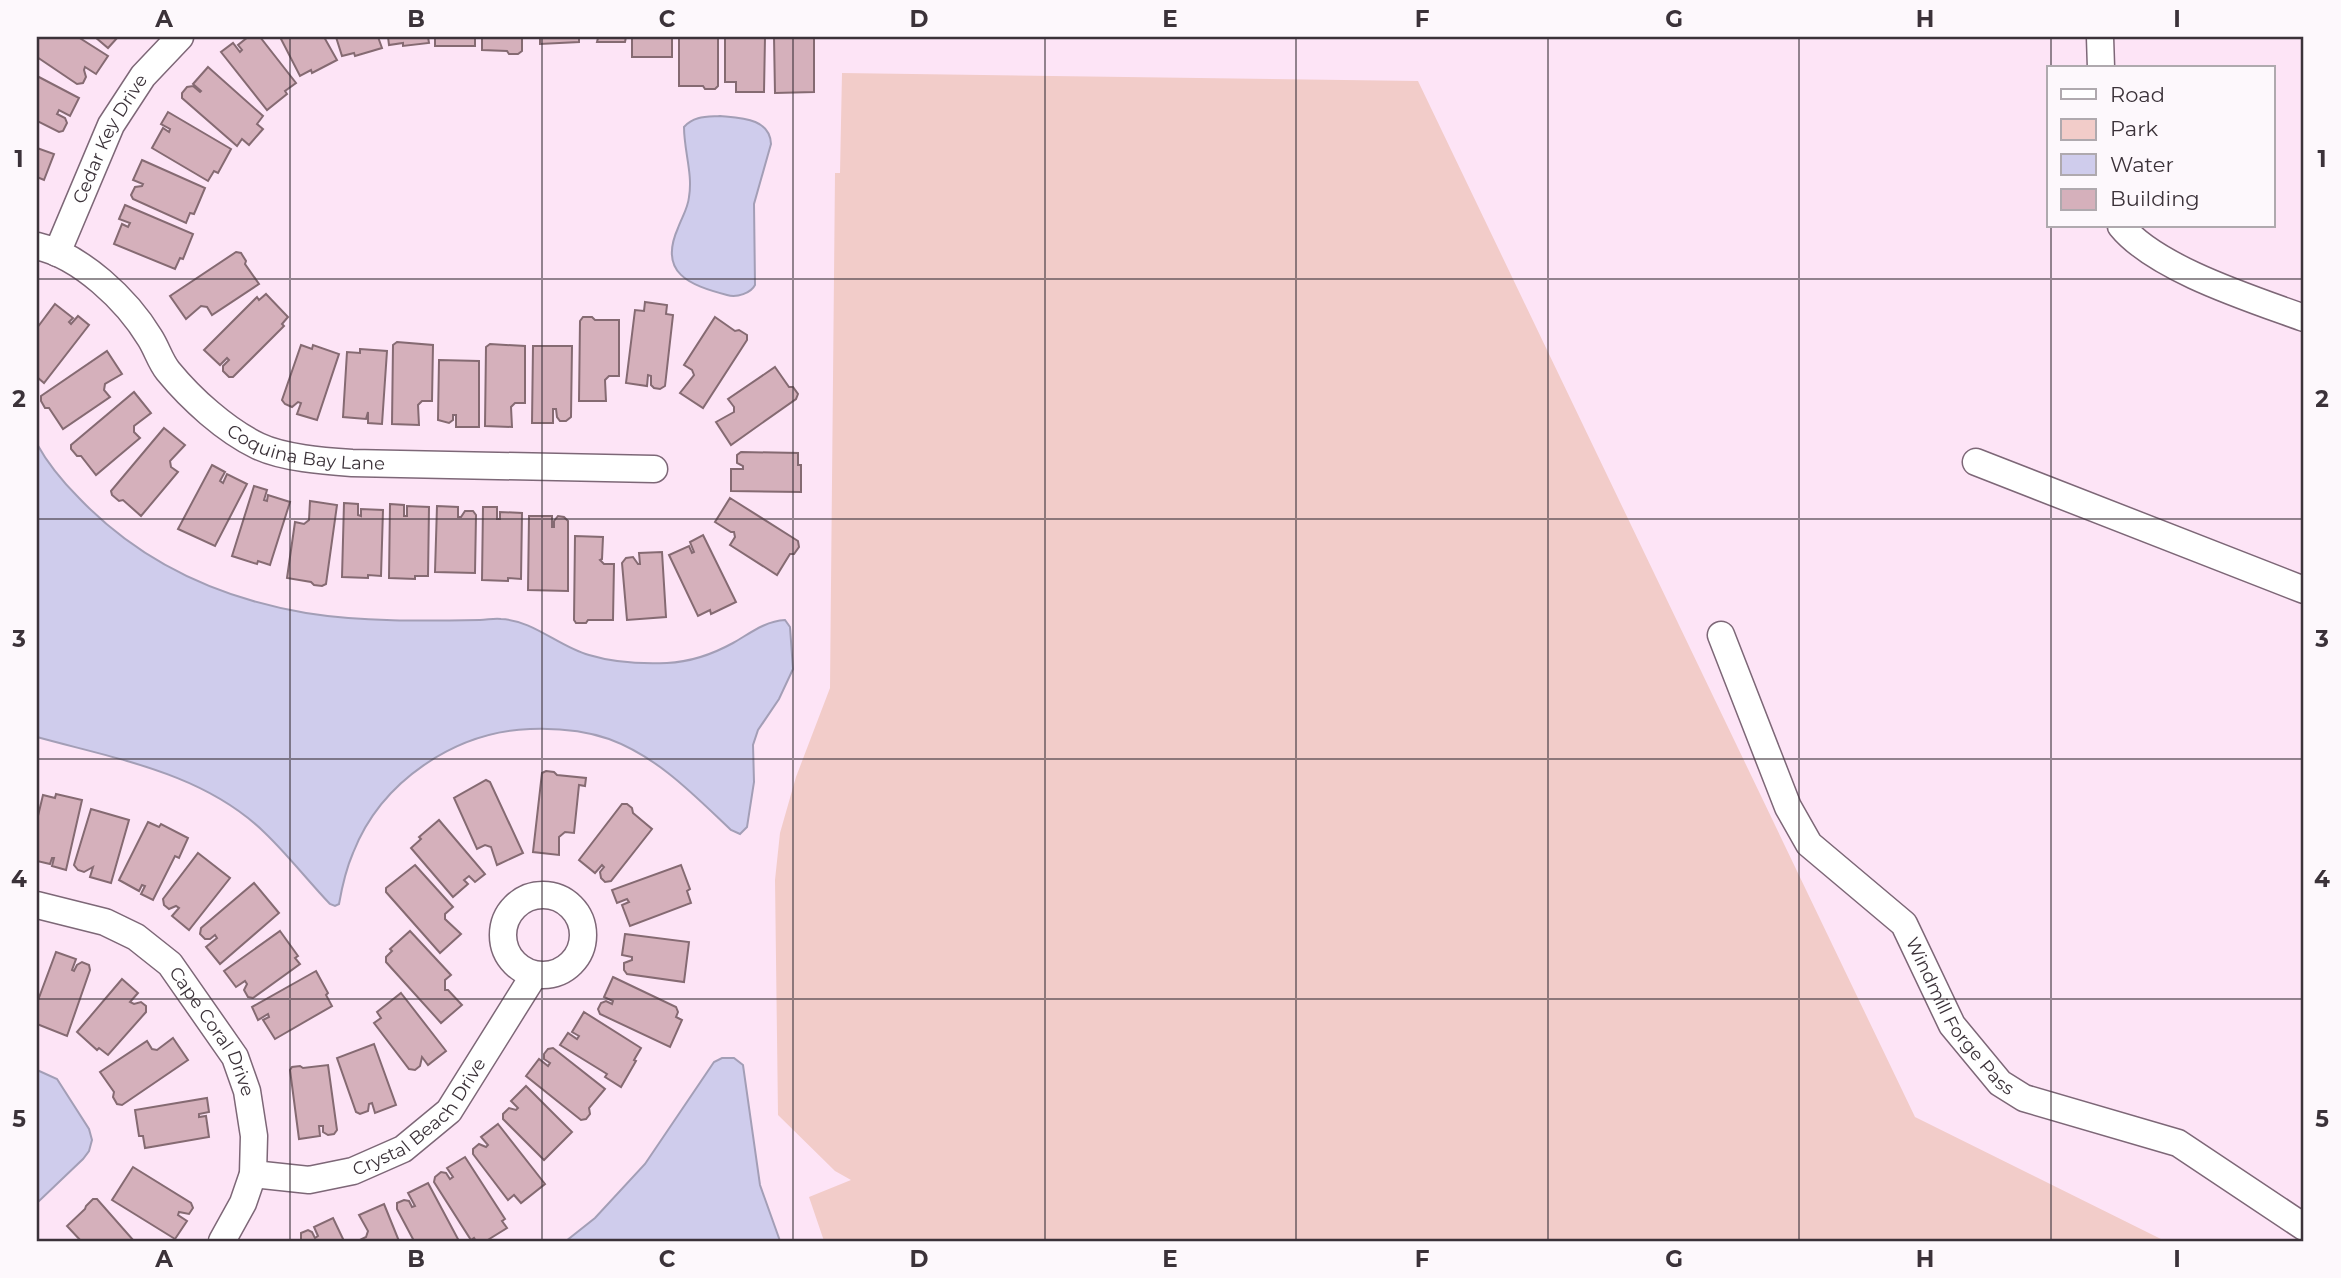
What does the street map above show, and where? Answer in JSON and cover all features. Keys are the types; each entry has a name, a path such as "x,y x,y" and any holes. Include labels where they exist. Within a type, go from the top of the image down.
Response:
{"street":[{"name":"Cedar Key Drive","path":"47,249 111,125 143,76 180,37"},
{"path":"2100,37 2101,66"},
{"path":"2123,228 2139,243 2215,286 2304,318"},
{"name":"Coquina Bay Lane","path":"47,249 96,276 129,308 167,369 208,413 258,446 309,459 352,463 654,469"},
{"path":"1976,462 2304,590"},
{"name":"Windmill Forge Pass","path":"1721,635 1788,807 1809,844 1904,924 1952,1025 2000,1083 2024,1098 2178,1143 2304,1227"},
{"name":"Cape Coral Drive","path":"37,905 105,922 136,937 170,964 235,1057 247,1091 251,1114 254,1136 253,1174 243,1203 222,1241"},
{"name":"Crystal Beach Drive","path":"253,1174 309,1180 353,1171 403,1149 449,1111 534,975"}],"green space":[{"path":"842,73 1418,81 1915,1117 2165,1241 824,1241 809,1197 851,1180 835,1171 778,1115 775,880 780,833 796,777 830,688 835,173 840,173"}],"water":[{"path":"720,116 760,124 769,135 771,144 754,204 755,285 747,292 735,296 701,287 690,281 681,275 672,256 673,243 687,205 690,188 684,127 696,119"},
{"path":"37,444 73,492 128,541 155,559 212,587 274,606 327,616 371,619 513,621 589,655 617,661 648,663 676,662 701,657 764,625 785,620 790,627 793,669 779,699 758,730 753,745 754,782 747,827 740,834 731,830 659,766 609,739 560,729 502,732 448,751 424,765 402,783 382,804 366,827 348,865 339,904 330,904 265,833 215,796 187,782 128,761 37,737"},
{"path":"722,1058 734,1058 743,1065 760,1185 780,1241 566,1241 595,1218 645,1164 714,1062"},
{"path":"37,1070 57,1079 89,1129 92,1140 83,1159 37,1203"}],"building":[{"path":"37,37 78,37 108,56 96,74 85,67 86,77 83,83 77,84 37,57"},
{"path":"95,37 118,37 108,48"},
{"path":"248,37 260,37 296,83 267,110 221,52 233,43 240,52 242,50 238,45"},
{"path":"280,37 324,37 337,60 300,76"},
{"path":"336,37 378,37 382,48 355,56 354,53 342,56"},
{"path":"388,37 428,37 429,43 389,45"},
{"path":"435,37 475,37 475,46 435,46"},
{"path":"482,37 522,37 522,51 509,54 507,51 482,50"},
{"path":"540,37 579,37 579,42 540,44"},
{"path":"626,37 625,42 597,42 598,38 586,38"},
{"path":"632,37 672,37 672,57 632,57"},
{"path":"679,37 718,37 718,86 715,89 679,86"},
{"path":"725,37 765,37 764,92 736,92 736,82 725,82"},
{"path":"774,37 814,37 814,92 775,93"},
{"path":"208,67 263,116 257,124 263,129 249,145 242,139 237,146 182,98 187,87 193,86 201,91 193,84"},
{"path":"37,76 79,98 70,116 59,110 57,114 65,118 67,123 63,131 59,132 37,121"},
{"path":"168,112 231,149 218,173 214,171 208,181 152,148 163,128 169,132 170,129 161,124"},
{"path":"37,148 54,154 44,180 37,177"},
{"path":"142,160 205,188 194,214 190,213 186,223 133,199 131,195 135,187 143,184 133,180"},
{"path":"125,205 193,234 183,259 180,258 175,269 114,244 122,224 128,227 130,223 119,219"},
{"path":"236,252 241,253 259,284 212,315 207,307 201,306 186,319 170,296"},
{"path":"266,294 288,317 282,324 284,326 233,377 229,377 223,371 223,366 229,360 227,358 220,365 204,350 257,297 259,300"},
{"path":"645,302 667,305 666,314 673,315 665,386 660,389 651,385 651,376 648,375 647,386 626,383 635,310 644,311"},
{"path":"55,304 73,318 69,322 71,324 78,316 89,325 44,383 37,377 37,328"},
{"path":"583,317 619,320 619,376 609,376 605,380 606,401 579,401 580,321"},
{"path":"715,317 735,331 739,330 747,335 747,340 703,408 680,393 694,375 692,370 684,365"},
{"path":"397,342 433,345 432,401 422,401 418,405 419,425 392,424 393,345"},
{"path":"490,344 525,346 525,403 515,403 511,407 512,427 485,426 486,347"},
{"path":"301,345 312,349 313,345 339,354 317,420 297,414 301,403 298,402 292,407 282,400"},
{"path":"533,346 572,346 571,417 566,421 560,421 556,409 553,409 553,423 532,423"},
{"path":"360,349 387,351 382,424 368,423 368,412 366,419 343,417 347,352 360,353"},
{"path":"107,351 122,374 105,384 104,390 110,397 63,429 49,408 45,408 41,396"},
{"path":"439,360 479,361 479,427 456,427 456,415 453,415 453,420 449,423 438,420"},
{"path":"775,367 789,387 793,387 798,394 796,399 731,445 716,422 734,412 728,399"},
{"path":"134,392 151,413 134,426 134,432 140,438 96,475 81,456 77,456 71,449 71,445"},
{"path":"164,428 185,445 170,461 171,467 178,472 141,516 123,500 119,501 111,491"},
{"path":"741,452 798,453 801,492 731,491 731,469 743,469 743,466 737,463 737,455"},
{"path":"212,465 225,472 220,481 223,483 227,474 247,484 215,546 178,529"},
{"path":"254,486 267,490 264,500 267,501 268,495 290,502 270,565 232,556"},
{"path":"730,498 798,541 799,547 794,554 790,554 777,575 730,545 735,537 734,532 715,522"},
{"path":"310,501 337,505 326,584 322,586 287,578 295,522 304,524 309,520"},
{"path":"344,503 358,504 358,515 361,516 361,509 383,510 381,576 342,577"},
{"path":"390,504 404,505 404,516 407,516 407,506 429,507 428,576 415,576 415,579 389,578"},
{"path":"437,506 458,507 458,517 465,511 473,511 476,515 475,573 435,572"},
{"path":"483,507 497,507 497,519 500,519 500,512 522,513 521,579 482,580"},
{"path":"529,516 552,516 552,527 558,516 568,521 568,591 528,590"},
{"path":"703,535 736,602 711,614 710,610 698,616 669,555 689,546 692,553 694,552 690,542"},
{"path":"575,536 603,537 600,560 604,564 614,564 613,620 576,623 574,620"},
{"path":"662,552 666,617 627,620 622,563 626,558 633,557 640,564 639,553"},
{"path":"546,771 586,778 585,786 579,785 574,833 565,832 559,837 559,855 533,852 542,773"},
{"path":"486,780 490,782 523,853 497,865 491,847 485,845 477,849 454,798"},
{"path":"56,794 82,800 66,870 52,866 54,858 50,864 37,861 37,820 43,795 55,798"},
{"path":"622,804 632,808 633,813 652,829 611,881 605,882 601,878 600,872 604,867 602,865 595,873 579,860"},
{"path":"91,809 129,820 111,883 90,877 93,867 84,872 74,865"},
{"path":"439,820 485,874 475,882 469,876 464,880 468,884 453,897 411,848 421,839 419,837"},
{"path":"148,822 159,827 161,824 188,838 179,858 175,856 153,900 141,894 145,886 142,885 139,891 119,880"},
{"path":"198,853 230,878 189,930 172,916 179,908 176,906 169,909 164,905 163,899"},
{"path":"415,865 453,907 445,914 445,919 461,934 440,953 386,892 386,888"},
{"path":"681,865 690,889 687,891 691,903 630,926 622,905 629,902 627,899 617,903 612,890"},
{"path":"254,883 279,913 220,964 206,947 217,938 215,935 205,939 200,934 201,928"},
{"path":"280,931 298,956 295,958 300,964 253,998 248,997 244,990 247,984 245,981 236,987 224,971"},
{"path":"410,931 451,975 445,980 445,990 462,1005 441,1023 386,962 386,957 392,951 390,949"},
{"path":"625,934 689,942 684,982 627,974 624,963 632,960 632,957 622,955"},
{"path":"56,952 76,959 72,970 82,962 89,965 90,970 67,1036 37,1024 37,1003"},
{"path":"316,971 332,1006 275,1039 263,1020 269,1017 268,1014 258,1020 252,1007"},
{"path":"613,977 676,1007 676,1017 682,1020 670,1047 600,1014 598,1009 601,1003 606,1001 612,1004 613,1001 604,997"},
{"path":"122,979 138,993 130,1002 141,1002 146,1006 146,1012 108,1055 99,1048 97,1050 77,1032"},
{"path":"401,993 446,1051 428,1065 422,1057 420,1066 415,1070 409,1069 374,1023 381,1018 377,1012"},
{"path":"584,1012 641,1048 621,1087 605,1077 607,1074 560,1045 568,1033 577,1039 579,1036 572,1032"},
{"path":"173,1038 188,1060 122,1105 117,1104 113,1097 114,1092 100,1072 147,1041 152,1049 157,1050"},
{"path":"374,1044 396,1105 375,1113 372,1103 369,1104 368,1111 360,1114 356,1112 337,1058"},
{"path":"553,1048 605,1089 589,1108 590,1114 586,1119 581,1120 526,1076 539,1059 548,1066 550,1063 544,1059 544,1054"},
{"path":"328,1065 337,1130 328,1135 323,1132 323,1126 319,1126 320,1136 299,1139 290,1070 292,1067"},
{"path":"526,1086 572,1132 544,1160 503,1119 503,1114 509,1108 518,1108 511,1101"},
{"path":"207,1098 209,1112 199,1114 199,1117 206,1116 209,1137 145,1148 143,1136 139,1136 135,1110"},
{"path":"498,1124 545,1184 521,1203 514,1195 508,1200 473,1154 473,1149 479,1144 486,1147 488,1145 481,1137"},
{"path":"465,1157 505,1219 502,1221 507,1228 486,1241 476,1241 474,1238 471,1240 434,1182 441,1172 446,1173 450,1179 453,1177 447,1168"},
{"path":"133,1167 191,1203 193,1208 189,1214 179,1212 178,1215 187,1221 175,1239 112,1200"},
{"path":"428,1183 459,1241 414,1241 397,1209 397,1203 404,1200 409,1201 412,1207 415,1206 408,1193"},
{"path":"93,1199 97,1199 134,1241 81,1241 67,1226"},
{"path":"384,1204 399,1241 358,1241 366,1237 368,1231 359,1215"},
{"path":"333,1218 344,1241 301,1241 301,1233 308,1230 315,1238 318,1236 314,1227"}]}
